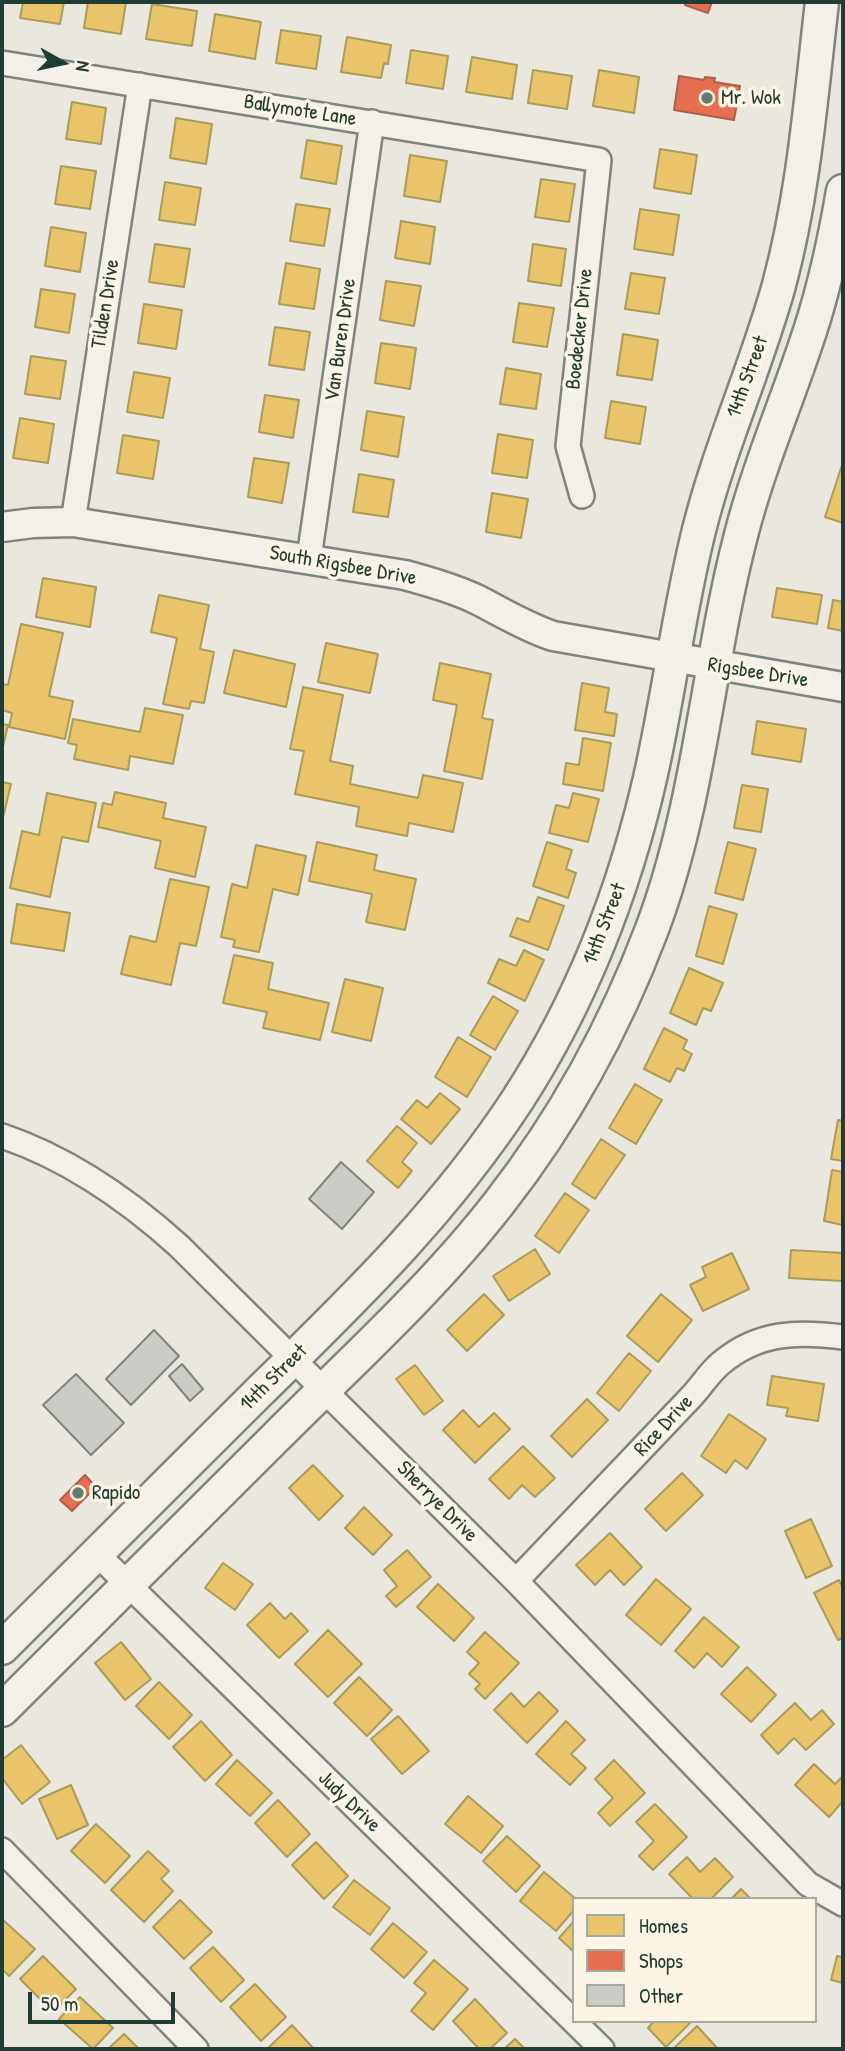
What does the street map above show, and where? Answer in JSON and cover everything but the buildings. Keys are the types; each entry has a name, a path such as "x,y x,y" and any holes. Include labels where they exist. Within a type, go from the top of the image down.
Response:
{"main road":[{"name":"14th Street","path":"2,1648 394,1257 442,1203 515,1104 554,1040 587,971 622,881 650,779 690,572 710,490 779,286 800,186 822,2"},
{"name":"14th Street","path":"2,1710 427,1286 498,1205 539,1148 594,1056 625,994 664,894 684,825 730,581 752,498 820,298 843,191"},
{"path":"779,286 820,298"}],"street":[{"name":"Ballymote Lane","path":"2,64 599,160"},
{"name":"Tilden Drive","path":"73,522 139,85"},
{"name":"Van Buren Drive","path":"309,558 373,122"},
{"name":"Boedecker Drive","path":"582,496 568,446 599,160"},
{"name":"South Rigsbee Drive","path":"2,527 73,522 309,558 432,582 553,636 673,658"},
{"name":"Rigsbee Drive","path":"673,658 843,687"},
{"name":"Sherrye Drive","path":"2,1136 47,1155 118,1197 149,1219 516,1581 808,1884 843,1904"},
{"name":"Rice Drive","path":"516,1581 719,1365 734,1353 774,1335 808,1332 843,1337"},
{"name":"Judy Drive","path":"97,1554 572,2020"},
{"path":"2,1850 196,2049"},
{"name":"Judy Drive","path":"575,2023 602,2049"}],"place":[{"name":"Mr. Wok","path":"707,98"},
{"name":"Rapido","path":"78,1493"}]}
